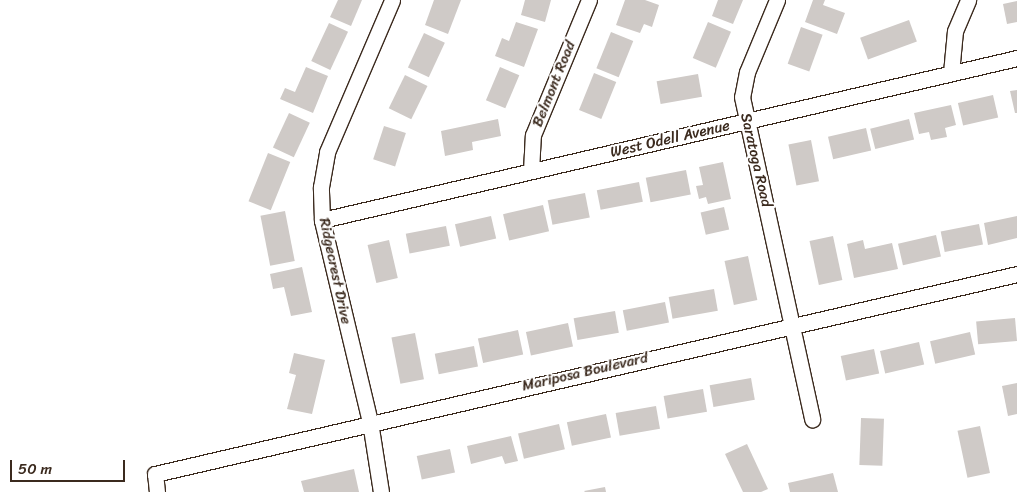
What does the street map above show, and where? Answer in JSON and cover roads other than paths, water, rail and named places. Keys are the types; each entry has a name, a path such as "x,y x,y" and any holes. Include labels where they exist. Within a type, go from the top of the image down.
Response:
{"street":[{"name":"Ridgecrest Drive","path":"381,492 370,422 322,220 321,187 327,152 392,0"},
{"name":"Belmont Road","path":"531,170 533,135 589,0"},
{"name":"Saratoga Road","path":"777,0 747,72 742,97 812,419"},
{"path":"951,73 955,31 968,0"},
{"name":"West Odell Avenue","path":"322,220 1017,58"},
{"name":"Mariposa Boulevard","path":"157,492 155,474 792,324 1017,274"}]}
